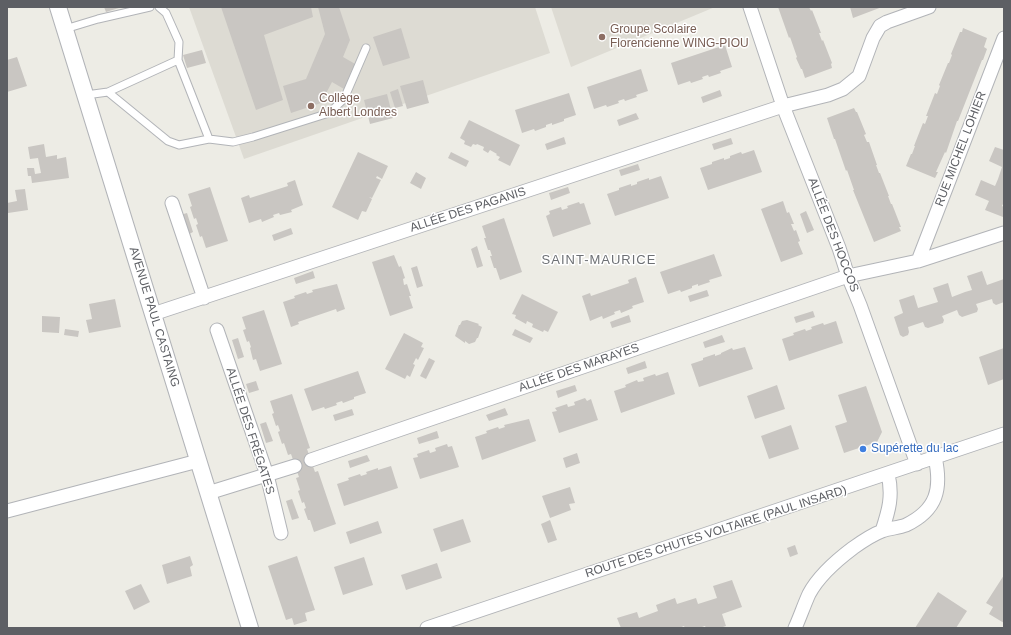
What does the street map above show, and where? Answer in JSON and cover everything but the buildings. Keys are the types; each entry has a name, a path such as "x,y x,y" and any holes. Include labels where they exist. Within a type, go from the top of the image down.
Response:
{"street":[{"name":"AVENUE PAUL CASTAING","path":"58,7 208,493 247,627"},
{"name":"ALLÉE DES HOCCOS","path":"750,7 783,106 840,248 848,276 863,312 917,464"},
{"name":"ALLÉE DES PAGANIS","path":"153,314 783,106 828,95 843,89 858,76 872,38 880,26 887,22 930,7"},
{"name":"RUE MICHEL LOHIER","path":"918,261 1004,38"},
{"path":"172,203 204,298"},
{"name":"ALLÉE DES MARAYES","path":"311,460 848,276 918,261 1004,233"},
{"name":"ALLÉE DES FRÉGATES","path":"217,330 267,475 281,533"},
{"name":"ROUTE DES CHUTES VOLTAIRE (PAUL INSARD)","path":"427,628 1004,434"},
{"path":"795,628 810,593 828,569 854,547 882,531 905,525 923,514 931,505 939,484 935,457"},
{"path":"7,511 198,461"},
{"path":"208,493 295,466"},
{"path":"882,531 890,508 891,499 891,487 888,474"}],"lane":[{"path":"65,30 98,19 150,7"},
{"path":"159,7 166,13 179,42 178,60 209,139"},
{"path":"108,92 168,141 179,145 209,139 233,142 328,113 344,99 366,48"},
{"path":"85,95 108,92 178,60"}],"shaded area":[{"name":"Collège Albert Londres","path":"189,7 535,7 550,53 244,159"},
{"name":"Groupe Scolaire Florencienne WING-PIOU","path":"551,7 715,7 571,67"}],"place":[{"name":"Groupe Scolaire Florencienne WING-PIOU","path":"602,37"},
{"name":"Collège Albert Londres","path":"311,106"},
{"name":"Supérette du lac","path":"863,449"}],"district":[{"name":"SAINT-MAURICE","path":"599,260"}]}
